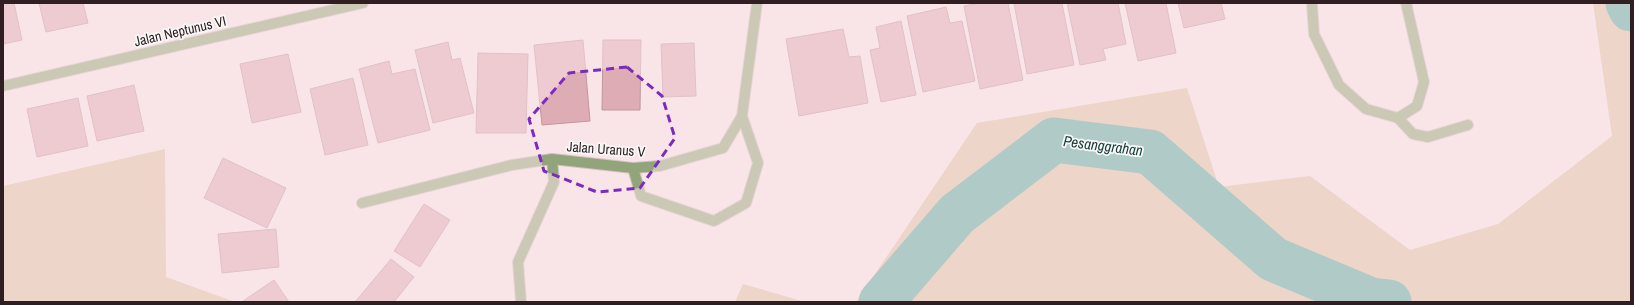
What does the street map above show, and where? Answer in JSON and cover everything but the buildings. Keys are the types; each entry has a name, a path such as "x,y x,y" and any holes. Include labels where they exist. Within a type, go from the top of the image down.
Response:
{"street":[{"name":"Jalan Neptunus VI","path":"3,86 363,3"},
{"name":"Jalan Uranus V","path":"362,203 512,165 552,160 633,168 660,166 723,148 742,116 757,3"},
{"path":"1312,3 1314,34 1339,86 1366,110 1398,118 1413,134 1428,138 1468,125"},
{"path":"1398,118 1418,106 1424,82 1406,3"},
{"path":"633,168 641,196 714,221 746,203 758,163 742,116"},
{"path":"522,302 518,262 554,182 552,160"}],"highlighted area":[{"path":"627,67 662,96 675,138 640,188 597,192 544,171 529,119 569,73"}],"shaded area":[{"path":"1593,3 1631,3 1631,302 856,302 977,123 1187,88 1219,187 1310,176 1410,250 1498,224 1612,136"},
{"path":"165,149 166,277 235,302 3,302 3,186"},
{"path":"743,284 805,302 735,302"}],"waterway":[{"name":"Pesanggrahan","path":"1628,3 1631,9"},
{"name":"Pesanggrahan","path":"881,302 957,214 1054,140 1150,152 1273,259 1371,300 1389,302"}]}
